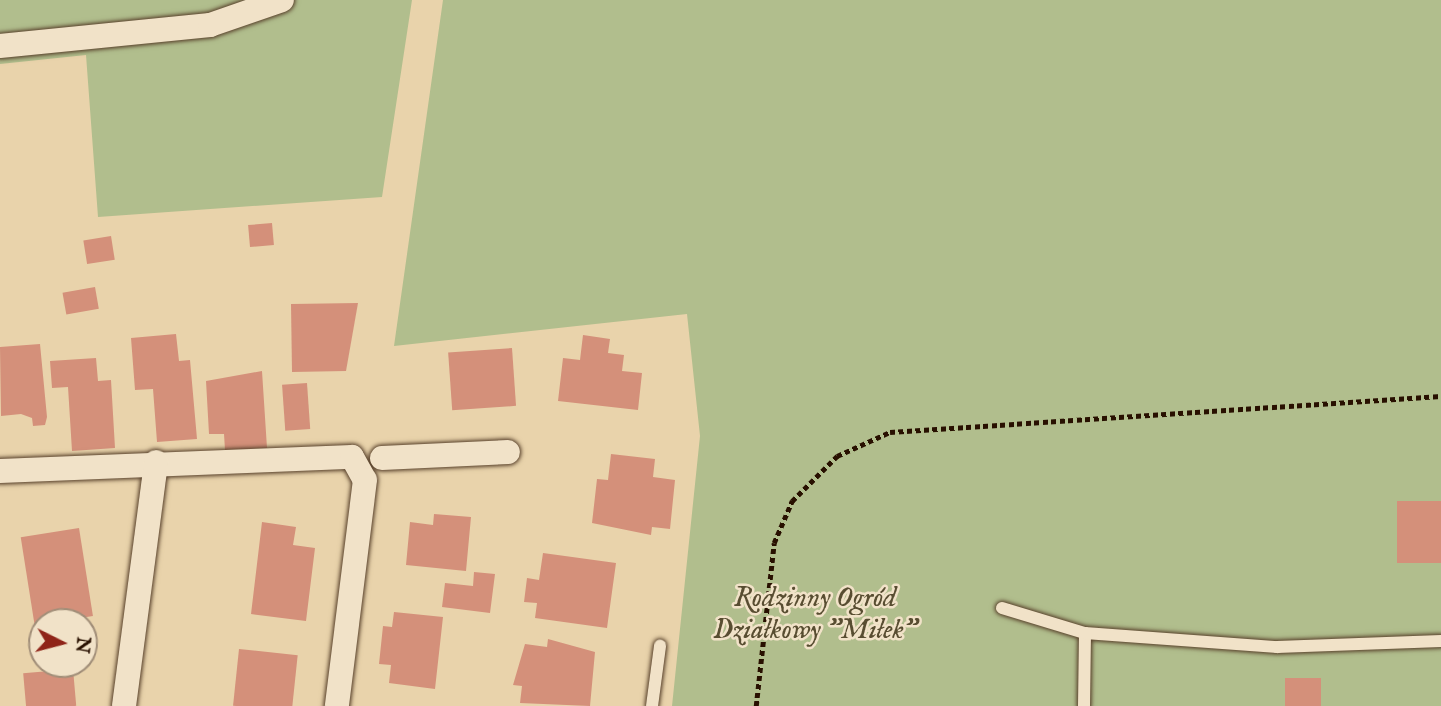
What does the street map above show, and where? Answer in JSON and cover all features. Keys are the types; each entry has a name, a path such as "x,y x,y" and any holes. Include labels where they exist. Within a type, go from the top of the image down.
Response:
{"street":[{"path":"0,46 210,25 282,0"},
{"path":"382,458 508,452"},
{"path":"0,471 342,454 352,457 365,480 337,706"},
{"path":"124,706 156,462"}],"lane":[{"path":"1003,608 1085,633 1277,646 1441,641"},
{"path":"1084,706 1085,633"},
{"path":"652,706 660,646"}],"path":[{"path":"756,706 775,542 792,501 837,456 890,432 1441,396"}],"green space":[{"path":"0,0 412,0 382,197 98,217 86,55 0,64"},
{"name":"Rodzinny Ogród Działkowy \"Miłek\"","path":"443,0 1441,0 1441,706 672,706 700,436 687,314 394,346"}],"building":[{"path":"272,223 274,245 250,247 248,225"},
{"path":"111,236 115,260 87,264 83,240"},
{"path":"95,287 99,309 66,314 63,293"},
{"path":"358,303 346,371 292,372 291,304"},
{"path":"176,334 179,361 190,360 197,439 157,442 153,389 135,390 131,338"},
{"path":"583,335 610,339 608,353 624,355 622,371 642,373 638,410 558,401 563,358 580,360"},
{"path":"40,344 47,417 45,425 33,426 32,418 21,414 1,416 0,347"},
{"path":"512,348 516,406 452,410 448,352"},
{"path":"96,358 98,381 111,380 115,448 72,451 68,387 52,388 50,361"},
{"path":"262,371 267,448 225,450 224,434 209,434 206,381"},
{"path":"307,383 310,429 285,431 282,385"},
{"path":"611,454 655,459 653,477 675,480 670,529 652,527 651,535 592,523 597,479 608,480"},
{"path":"1397,501 1441,501 1441,563 1397,563"},
{"path":"434,514 471,517 466,571 406,565 410,522 433,525"},
{"path":"262,522 296,527 293,545 315,548 306,621 251,614"},
{"path":"79,528 92,608 32,608 21,537"},
{"path":"543,553 616,563 607,628 535,618 537,603 524,602 527,578 539,580"},
{"path":"474,572 495,574 490,613 442,607 445,583 473,586"},
{"path":"394,612 443,617 435,689 389,683 391,665 379,664 383,626 392,627"},
{"path":"548,639 595,652 590,706 520,703 522,686 513,685 525,644 547,647"},
{"path":"239,649 298,655 292,706 233,706"},
{"path":"23,673 28,673 28,678 74,678 76,706 26,706"},
{"path":"1285,678 1321,678 1321,706 1285,706"}]}
